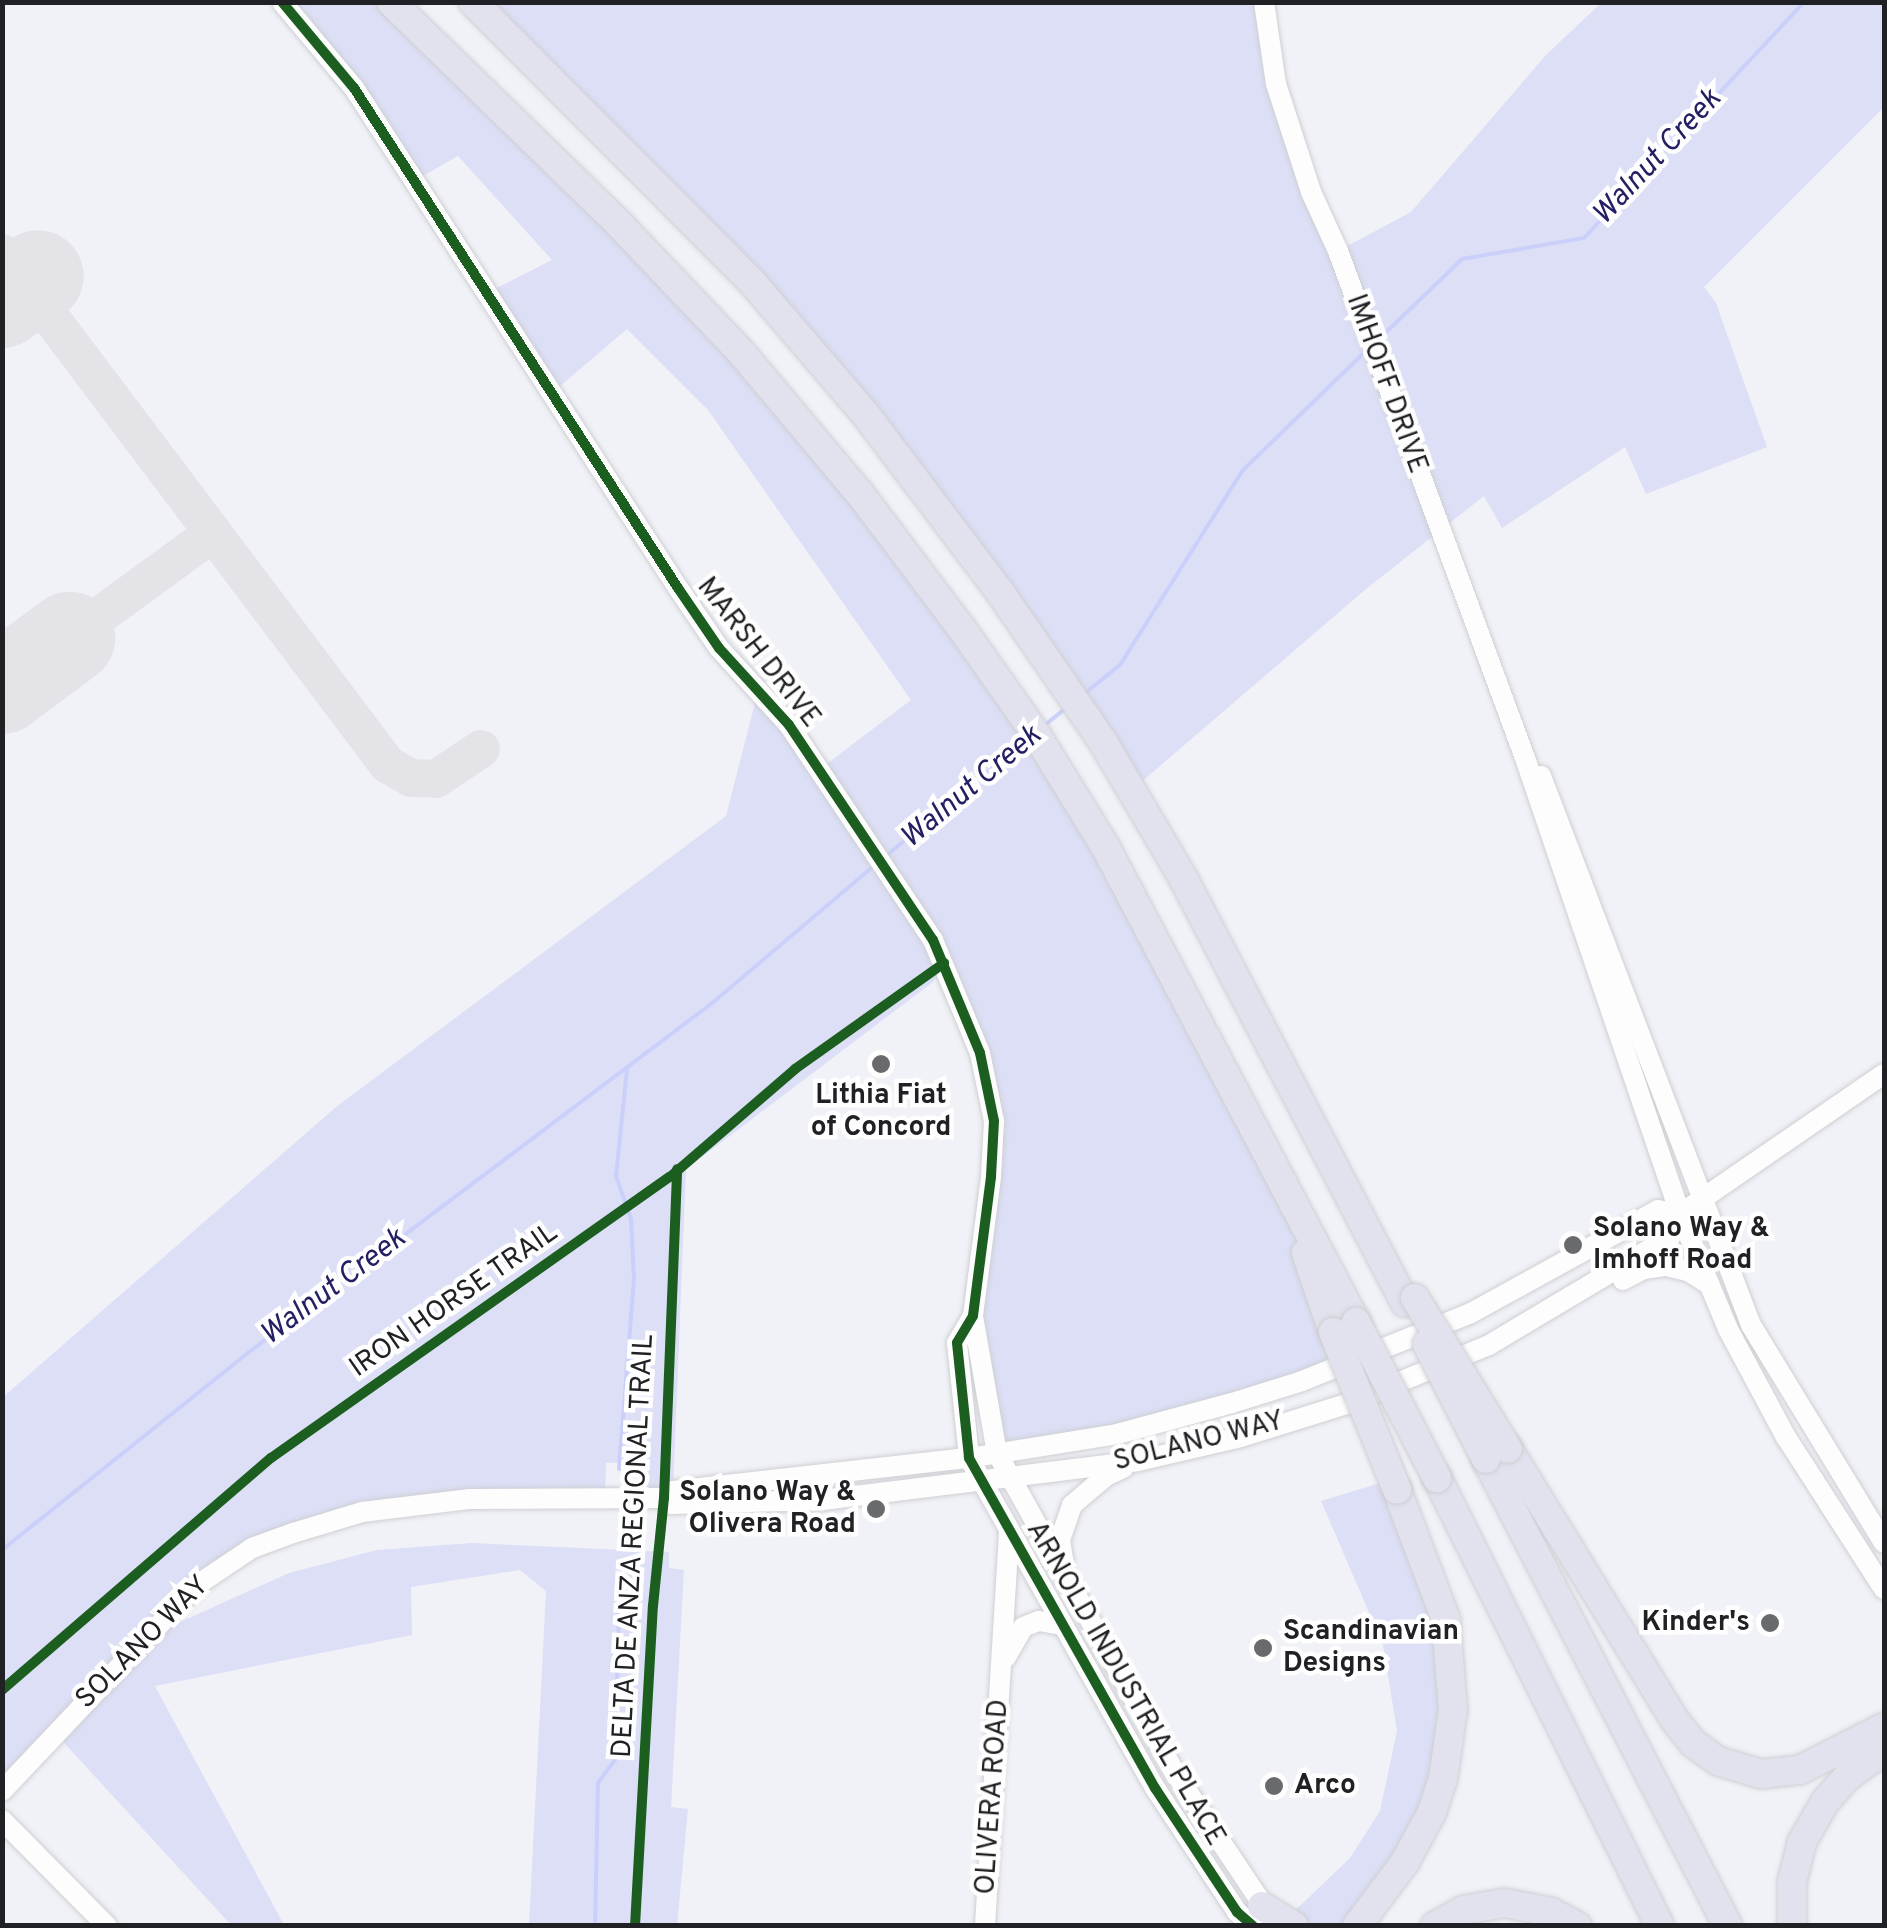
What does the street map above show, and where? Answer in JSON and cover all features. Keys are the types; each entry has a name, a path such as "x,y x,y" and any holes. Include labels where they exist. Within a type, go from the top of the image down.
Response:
{"highway":[{"path":"391,2 608,214 740,350 861,495 962,629 1027,722 1106,848 1293,1203 1345,1327 1398,1490 1446,1620 1453,1710 1443,1779 1432,1812 1406,1862 1355,1924"},
{"path":"473,2 752,282 866,414 1002,595 1103,742 1218,941 1376,1247 1497,1454 1728,1926"},
{"path":"1345,1327 1436,1478 1660,1926"},
{"path":"1497,1454 1692,1742 1718,1762 1739,1770 1788,1772 1820,1764 1883,1731"},
{"path":"1792,1926 1792,1882 1802,1842 1825,1802 1883,1731"},
{"path":"1435,1926 1464,1910 1505,1903 1551,1912 1577,1926"},
{"path":"1264,1919 1294,1926"}],"street":[{"name":"MARSH DRIVE","path":"282,2 354,88 709,633 790,725 933,940 980,1053 994,1121 991,1177 972,1316 957,1344 969,1458"},
{"name":"IMHOFF DRIVE","path":"1264,2 1276,84 1311,192 1338,252 1526,761 1680,1214 1707,1283 1786,1437 1884,1589"},
{"name":"IMHOFF DRIVE","path":"1526,761 1539,769 1750,1325 1884,1543"},
{"name":"SOLANO WAY","path":"664,1498 671,1504 757,1504 1010,1479 1138,1461 1241,1437 1346,1404 1489,1345 1670,1237 1680,1214 1884,1074"},
{"name":"SOLANO WAY","path":"2,1791 197,1585 252,1548 362,1512 416,1503 664,1498 673,1491 969,1458 1118,1434 1302,1381 1494,1303 1658,1210 1680,1214"},
{"path":"1532,1320 1551,1320 1644,1269 1666,1266 1688,1270 1707,1283"},
{"name":"MARSH DRIVE","path":"972,1316 981,1344 986,1410 996,1453"},
{"name":"ARNOLD INDUSTRIAL PLACE","path":"996,1453 1177,1776 1264,1919"},
{"name":"ARNOLD INDUSTRIAL PLACE","path":"969,1458 1155,1788 1238,1912 1264,1919"},
{"path":"1067,1582 1060,1540 1072,1505 1106,1476 1138,1461"},
{"name":"OLIVERA ROAD","path":"984,1926 1009,1530"},
{"path":"1001,1668 1023,1628 1039,1621 1062,1624"},
{"path":"2,1820 107,1926"}],"shaded area":[{"path":"282,3 391,3 740,351 1001,683 1293,1203 1347,1367 1232,1403 997,1453 981,1344 994,1121 944,964 933,982 686,1169 673,1491 640,1498 637,1462 606,1463 605,1498 416,1503 252,1548 147,1637 289,1573 377,1550 472,1543 669,1552 669,1568 684,1570 671,1807 688,1809 677,1926 529,1925 546,1591 520,1570 411,1587 412,1635 155,1686 284,1925 231,1925 56,1734 3,1791 2,1398 336,1107 726,816 755,703 789,725 820,769 911,700 708,410 627,329 552,393 487,293 552,260 458,156 414,181"},
{"path":"473,3 1264,3 1276,85 1338,251 1411,212 1546,55 1601,3 1884,3 1884,107 1704,287 1716,303 1767,447 1646,494 1625,447 1502,528 1484,496 1366,589 1132,790 866,415"},
{"path":"1393,1479 1446,1620 1432,1812 1346,1926 1294,1925 1283,1922 1350,1858 1380,1811 1397,1731 1383,1645 1321,1501"}],"waterway":[{"name":"Walnut Creek","path":"1379,339 1462,259 1584,238 1804,2"},
{"name":"Walnut Creek","path":"1084,694 1120,665 1242,471 1368,349"},
{"name":"Walnut Creek","path":"1045,725 1065,709"},
{"name":"Walnut Creek","path":"887,855 1026,741"},
{"name":"Walnut Creek","path":"2,1550 249,1352 711,1004 876,864"},
{"path":"619,1469 634,1278 631,1219 616,1176 627,1069"},
{"path":"595,1926 598,1783 615,1760 620,1568"}],"taxiway":[{"path":"2,253 388,765 411,778 436,779 481,749"},
{"path":"69,638 213,533"}],"runway":[{"path":"2,302 38,276"},
{"path":"2,688 69,638"}],"cycle path":[{"path":"282,2 354,88 678,588 719,648 789,725 933,940 980,1053 994,1121 991,1177 973,1316 957,1343 969,1458 1155,1788 1237,1912 1253,1926"},
{"name":"IRON HORSE TRAIL","path":"2,1690 271,1458 670,1177 795,1069 944,963"},
{"name":"DELTA DE ANZA REGIONAL TRAIL","path":"635,1926 653,1606 664,1498 677,1169"}],"place":[{"name":"Lithia Fiat of Concord","path":"881,1064"},
{"name":"Solano Way & Imhoff Road","path":"1573,1245"},
{"name":"Solano Way & Olivera Road","path":"876,1509"},
{"name":"Kinder's","path":"1770,1623"},
{"name":"Scandinavian Designs","path":"1263,1648"},
{"name":"Arco","path":"1274,1786"}]}
